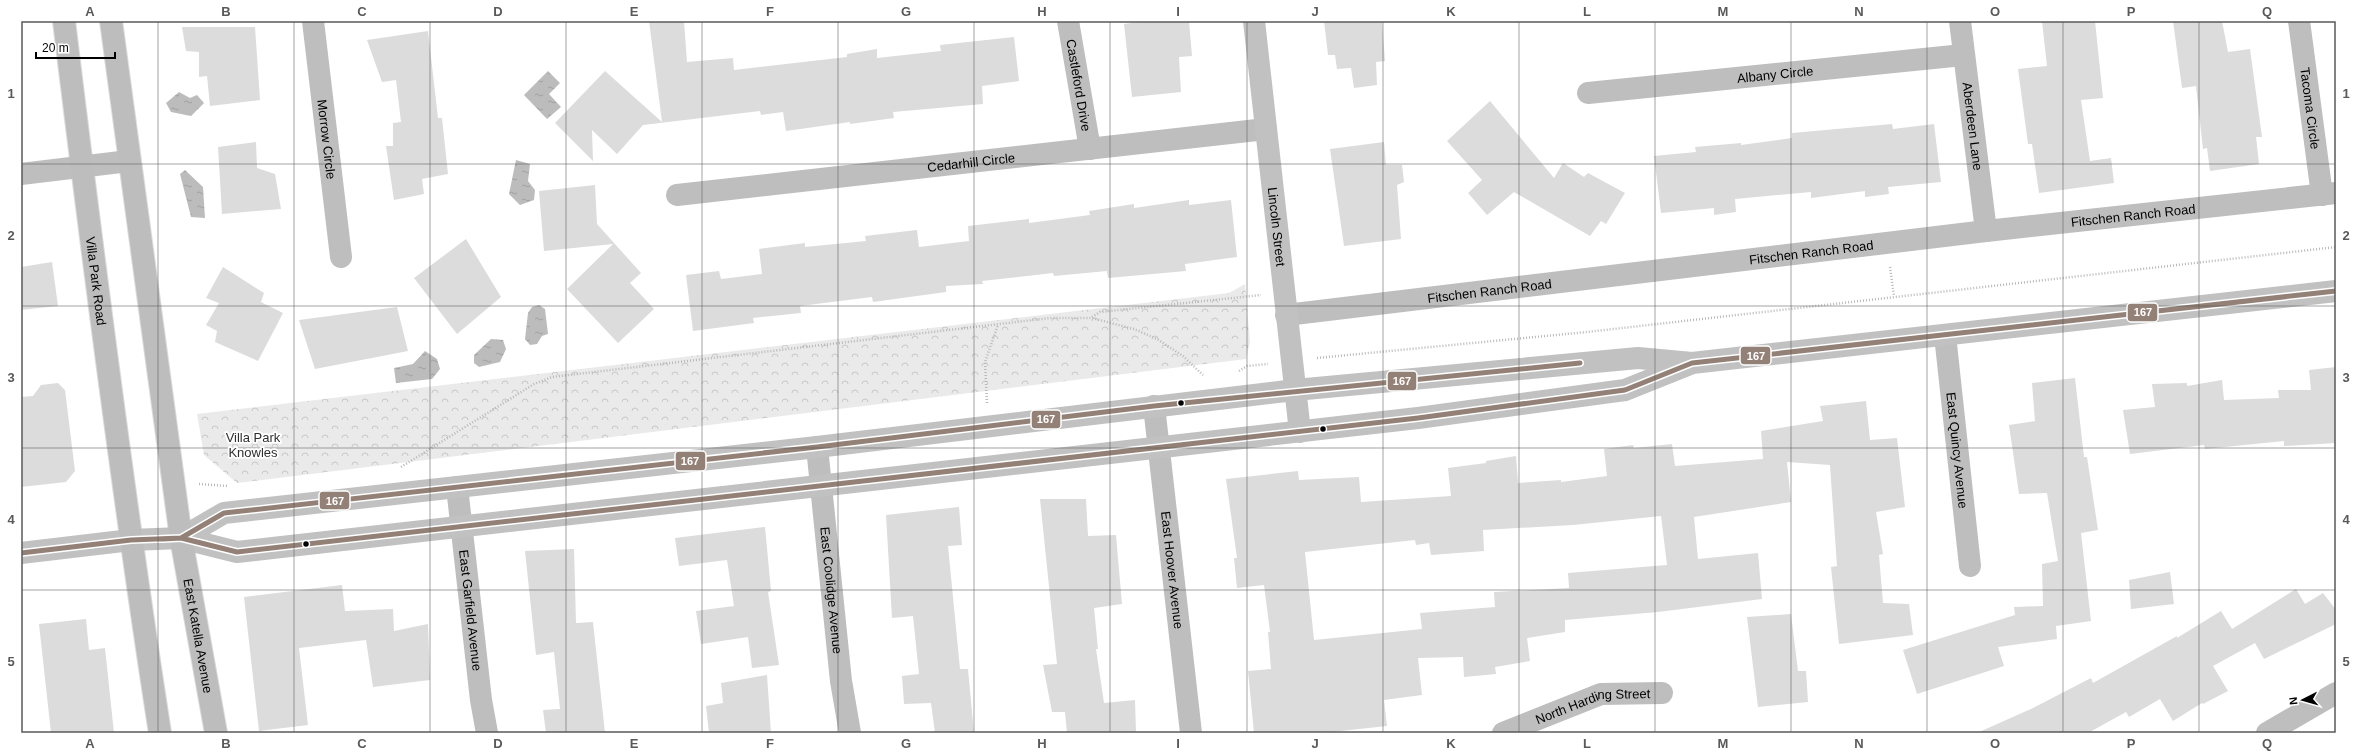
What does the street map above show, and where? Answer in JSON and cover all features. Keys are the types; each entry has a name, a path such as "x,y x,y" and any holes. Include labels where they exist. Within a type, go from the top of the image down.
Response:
{"main road":[{"name":"Villa Park Road","path":"64,21 132,540"},
{"path":"111,21 181,538"},
{"name":"East Katella Avenue","path":"181,538 216,733"},
{"path":"132,540 160,733"}],"street":[{"name":"Morrow Circle","path":"313,21 341,257"},
{"name":"Castleford Drive","path":"1068,21 1090,149"},
{"name":"Lincoln Street","path":"1254,21 1300,432"},
{"name":"Aberdeen Lane","path":"1960,21 1986,231"},
{"name":"Tacoma Circle","path":"2300,21 2329,194"},
{"name":"Albany Circle","path":"1588,93 1963,54"},
{"name":"Cedarhill Circle","path":"677,194 1266,129"},
{"path":"21,174 129,161"},
{"name":"Fitschen Ranch Road","path":"1286,315 1888,244 1986,231 2329,194"},
{"path":"181,538 224,513 817,447 1154,406 1295,390 1638,358 1692,363 2336,291"},
{"name":"East Quincy Avenue","path":"1945,335 1970,566"},
{"path":"21,553 132,540 181,538 237,552 822,487 1300,432 1625,390 1692,363"},
{"name":"East Hoover Avenue","path":"1154,406 1191,733"},
{"name":"East Coolidge Avenue","path":"817,447 841,681 850,733"},
{"name":"East Garfield Avenue","path":"457,487 481,700 487,733"},
{"name":"North Harding Street","path":"1503,733 1601,694 1662,693"},
{"path":"2267,733 2336,693"}],"path":[{"path":"1888,244 1894,296"},
{"path":"1318,358 1595,331 2336,247"},
{"path":"1092,318 1100,312 1284,292"},
{"path":"400,468 534,384 552,376 1050,318 1092,318 1134,329 1157,339 1183,356 1207,378"},
{"path":"987,411 985,362 998,325"},
{"path":"1234,374 1247,366"},
{"path":"174,485 211,484 230,487"}],"green space":[{"name":"Villa Park Knowles","path":"1245,284 1250,342 1246,359 237,483 204,455 197,414 1229,293"}],"water":[{"path":"548,71 560,83 549,94 561,107 547,119 524,95"},
{"path":"179,92 190,98 197,95 204,103 191,116 171,112 166,103"},
{"path":"516,160 530,164 528,181 535,190 534,200 520,205 509,194"},
{"path":"185,170 203,187 205,218 191,217 180,174"},
{"path":"539,305 545,309 548,334 542,336 537,344 530,345 525,339 528,313 532,307"},
{"path":"491,339 503,340 506,349 500,362 479,367 474,363 474,355"},
{"path":"425,351 437,359 440,369 432,379 396,383 394,368 413,364"}],"building":[{"path":"649,21 684,21 687,62 733,58 734,70 847,57 847,54 877,49 877,58 941,51 940,45 1014,37 1019,81 982,86 983,104 893,112 894,118 850,124 850,122 786,131 783,112 761,115 760,111 643,125 617,154 592,130 593,161 555,123 605,71 662,122"},
{"path":"1146,21 1189,21 1192,56 1179,57 1181,92 1132,97 1124,24"},
{"path":"1324,21 1382,21 1385,61 1376,62 1377,85 1354,88 1351,68 1337,69 1335,55 1328,55"},
{"path":"2042,21 2095,21 2103,98 2081,100 2090,161 2111,158 2114,183 2039,193 2032,144 2028,144 2018,69 2047,66"},
{"path":"2173,21 2222,21 2228,52 2250,49 2262,137 2256,137 2259,164 2210,171 2207,148 2203,149 2196,86 2182,88"},
{"path":"182,27 255,27 260,100 210,106 207,76 199,77 199,52 186,51"},
{"path":"428,31 438,118 442,118 448,174 422,179 424,194 394,200 386,146 393,146 393,123 401,122 396,80 382,82 367,40"},
{"path":"1490,101 1554,178 1563,163 1584,177 1588,173 1625,193 1606,224 1601,221 1590,236 1514,192 1487,215 1468,193 1482,180 1447,141"},
{"path":"1892,124 1893,129 1934,124 1941,182 1888,187 1889,194 1865,197 1865,191 1811,198 1811,192 1735,199 1736,212 1714,215 1714,208 1661,213 1654,156 1696,152 1695,147 1741,143 1741,145 1792,138 1792,133"},
{"path":"256,142 257,168 275,174 281,209 222,214 218,147"},
{"path":"1384,142 1386,165 1402,165 1404,182 1397,185 1401,239 1344,246 1330,149"},
{"path":"595,185 597,224 641,273 630,283 654,309 618,343 567,289 613,244 544,251 539,191"},
{"path":"1189,200 1189,205 1231,200 1237,257 1185,264 1186,271 1108,278 1107,271 1054,276 1053,273 982,281 983,284 946,286 946,292 873,302 872,297 800,306 801,313 753,318 754,323 693,331 686,275 719,271 721,279 762,274 759,249 805,243 805,247 866,241 865,236 917,230 919,247 969,241 968,226 1029,219 1029,223 1090,215 1089,211 1134,204 1134,208"},
{"path":"466,239 501,297 457,334 414,278"},
{"path":"52,262 58,306 21,310 21,267"},
{"path":"223,267 264,293 261,302 283,313 258,361 215,342 217,331 206,325 219,303 206,298"},
{"path":"397,307 408,351 315,369 299,320"},
{"path":"2336,367 2336,443 2284,446 2284,441 2205,449 2204,445 2130,454 2123,410 2155,407 2152,384 2187,383 2187,386 2222,380 2224,400 2279,398 2278,390 2311,390 2309,370"},
{"path":"2075,378 2084,457 2087,457 2098,530 2081,533 2091,621 2056,626 2057,639 1998,647 2004,666 1917,694 1903,650 2015,615 2014,607 2043,606 2042,564 2058,561 2047,493 2019,494 2009,425 2035,421 2032,383"},
{"path":"58,383 65,390 75,471 66,482 21,487 21,397 33,396 41,385"},
{"path":"1866,401 1870,440 1897,438 1905,507 1876,512 1883,554 1879,555 1883,603 1909,604 1913,635 1839,644 1831,567 1837,566 1830,465 1787,462 1791,502 1694,517 1698,559 1758,553 1762,599 1658,612 1565,620 1565,632 1527,638 1530,661 1495,667 1496,674 1464,677 1463,657 1418,658 1422,695 1384,700 1387,726 1322,733 1254,733 1248,671 1271,669 1268,632 1270,632 1264,585 1237,588 1234,558 1237,558 1226,479 1298,471 1299,480 1359,477 1361,502 1451,496 1448,468 1486,463 1486,461 1516,456 1518,483 1561,480 1561,482 1607,476 1604,449 1633,445 1634,448 1672,444 1675,466 1763,459 1761,431 1823,421 1820,406","holes":["1661,516 1667,565 1568,573 1569,588 1494,592 1495,607 1420,613 1422,629 1314,640 1305,552 1415,540 1416,545 1429,543 1431,555 1484,551 1483,530 1573,525"]},
{"path":"1040,499 1086,499 1088,536 1116,535 1122,604 1094,608 1098,649 1096,649 1104,703 1135,700 1136,733 1067,733 1065,712 1052,712 1043,665 1057,664"},
{"path":"959,507 962,545 948,546 960,669 968,669 974,733 935,733 931,703 904,704 902,676 919,674 913,616 892,618 886,515"},
{"path":"765,527 771,591 768,592 779,665 752,668 748,637 701,644 696,611 734,606 727,560 679,566 675,538"},
{"path":"574,549 576,623 593,622 605,733 546,733 543,710 560,709 554,652 536,655 525,551"},
{"path":"2170,572 2174,604 2131,609 2129,580"},
{"path":"342,585 345,611 393,609 394,631 428,624 430,680 373,687 366,640 299,648 308,725 259,731 244,597"},
{"path":"2296,589 2305,604 2323,593 2336,610 2336,624 2264,659 2255,643 2213,666 2228,691 2203,704 2202,703 2173,721 2160,699 2129,717 2126,712 2088,733 1977,733 2033,708 2091,678 2093,683 2177,636 2177,638 2221,611 2232,629"},
{"path":"1791,614 1798,671 1806,671 1808,702 1758,707 1747,617"},
{"path":"86,619 89,650 105,648 114,733 51,733 39,624"},
{"path":"767,675 771,733 709,733 706,706 723,703 721,683"}],"transit line":[{"name":"167","path":"21,553 131,540 181,538 237,552 1418,418 1625,390 1692,363 2336,291"},
{"name":"167","path":"163,539 181,538 224,513 817,447 1154,406 1580,363"}]}
